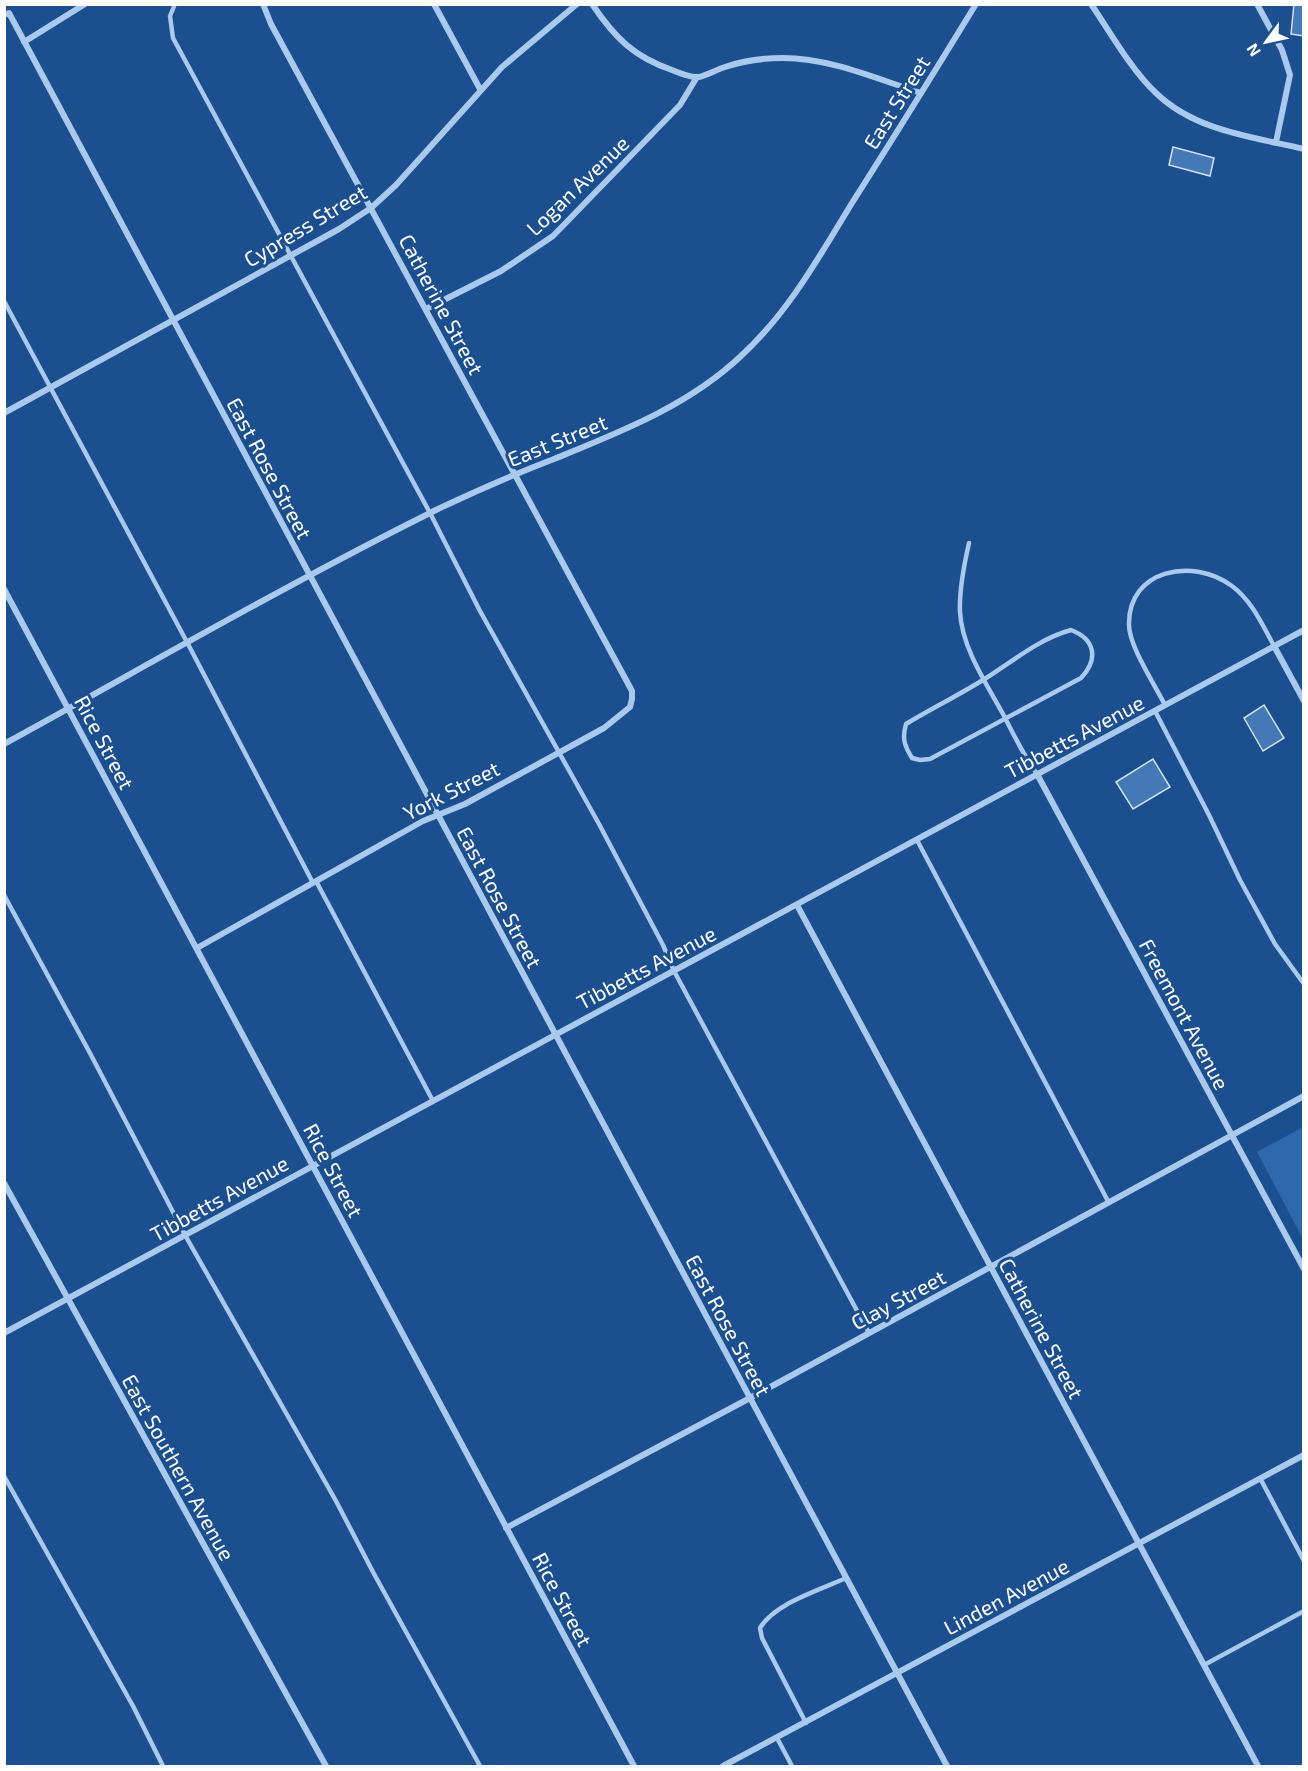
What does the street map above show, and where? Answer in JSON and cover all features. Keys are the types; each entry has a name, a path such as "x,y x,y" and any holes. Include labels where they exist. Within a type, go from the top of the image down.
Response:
{"street":[{"path":"24,42 86,4"},
{"name":"Catherine Street","path":"263,4 271,24 592,618"},
{"path":"434,4 480,89"},
{"name":"Cypress Street","path":"4,413 339,229 371,208 396,185 502,67 577,4"},
{"path":"592,4 623,43 637,54 652,63 697,77 754,60 783,58 814,60 921,93"},
{"name":"East Street","path":"4,744 430,513 515,474 625,431 672,407 704,387 739,359 782,312 817,261 976,4"},
{"path":"1091,4 1142,77 1168,104 1208,126 1304,149"},
{"path":"1257,4 1282,50 1290,75 1276,142"},
{"name":"East Rose Street","path":"4,15 9,13 947,1767"},
{"name":"Logan Avenue","path":"426,309 501,271 553,236 680,105 697,77"},
{"name":"Rice Street","path":"4,589 634,1767"},
{"name":"York Street","path":"196,948 438,815 465,804 619,718 630,707 633,699 632,690 592,618"},
{"name":"Tibbetts Avenue","path":"4,1334 1304,630"},
{"path":"1274,646 1304,701"},
{"name":"Freemont Avenue","path":"1037,774 1304,1269"},
{"name":"Catherine Street","path":"797,905 1258,1767"},
{"name":"Clay Street","path":"506,1528 750,1398 1304,1096"},
{"name":"East Southern Avenue","path":"4,1183 326,1767"},
{"name":"Linden Avenue","path":"723,1767 1304,1455"}],"lane":[{"path":"175,4 170,16 173,38 430,513 480,611 658,935 674,971 869,1333"},
{"path":"4,301 433,1101"},
{"path":"969,543 960,612 964,631 974,661 1025,757 1037,774"},
{"path":"1165,705 1132,641 1129,627 1134,600 1150,581 1183,569 1222,579 1244,597 1256,613 1274,646"},
{"path":"1071,630 1087,639 1091,647 1092,658 1088,671 1081,678 1005,719 930,759 912,758 905,746 903,735 906,724 984,680 1059,633 1071,630"},
{"path":"1155,711 1240,880 1275,944 1304,984"},
{"path":"917,840 1109,1203"},
{"path":"4,895 185,1235 336,1502 480,1767"},
{"path":"4,1476 133,1706 163,1767"},
{"path":"1260,1478 1304,1561"},
{"path":"806,1723 762,1638 760,1628 765,1620 776,1611 846,1578"},
{"path":"1204,1665 1304,1611"},
{"path":"777,1738 792,1767"}],"shaded area":[{"path":"1303,1127 1303,1239 1257,1152"}],"building":[{"path":"1294,4 1304,4 1304,36 1291,34"},
{"path":"1173,147 1214,158 1210,176 1169,165"},
{"path":"1264,705 1284,738 1263,751 1244,718"},
{"path":"1153,759 1170,787 1133,809 1116,782"}]}
